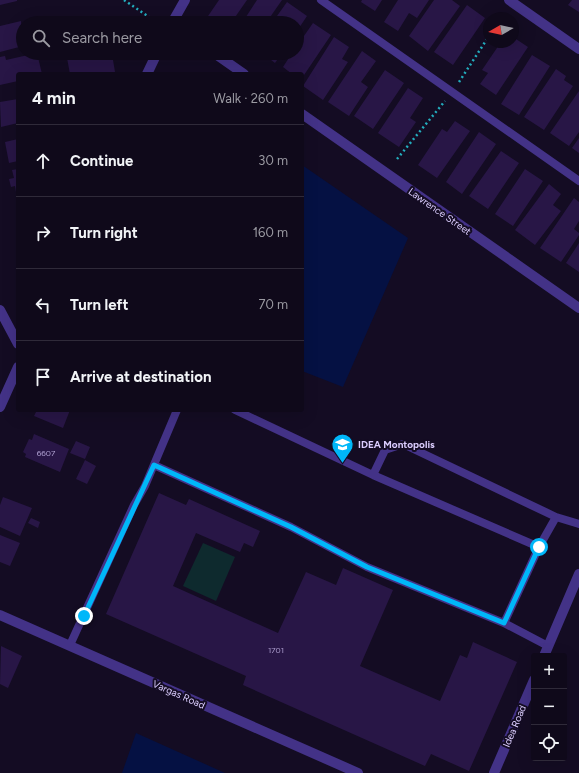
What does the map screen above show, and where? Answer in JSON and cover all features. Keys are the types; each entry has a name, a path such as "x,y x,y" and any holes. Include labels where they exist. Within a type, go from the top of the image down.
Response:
{"street":[{"path":"176,16 185,0"},
{"path":"509,0 579,49"},
{"path":"148,72 154,60"},
{"path":"224,60 241,72"},
{"name":"Lawrence Street","path":"304,115 578,305"},
{"path":"0,310 16,340"},
{"path":"0,407 16,371"},
{"path":"545,653 579,574"},
{"name":"Vargas Road","path":"0,614 358,773"},
{"name":"Idea Road","path":"494,773 531,687"}],"lane":[{"path":"321,0 579,181"},
{"path":"70,645 134,505 154,465 176,412"},
{"path":"239,412 373,475 539,547"},
{"path":"373,475 385,450 403,444 556,517 579,524"},
{"path":"154,465 291,527 367,567 504,623 548,646"},
{"path":"504,623 539,547 556,517"}],"path":[{"path":"124,0 148,16"}],"green space":[{"path":"203,543 235,557 216,601 183,586"}],"shaded area":[{"path":"304,166 408,238 343,387 304,372"},
{"path":"136,733 225,773 122,773"}],"building":[{"path":"0,0 17,0 17,1 0,5"},
{"path":"219,0 247,0 236,16 208,16"},
{"path":"257,0 282,0 271,16 247,16"},
{"path":"362,0 382,0 375,11 361,2"},
{"path":"398,0 429,0 417,18 409,13 398,31 384,22"},
{"path":"434,0 452,0 460,6 428,51 409,36"},
{"path":"572,0 579,0 579,12 568,5"},
{"path":"287,2 307,16 304,20 304,16 277,16"},
{"path":"467,5 483,17 483,21 453,65 434,52"},
{"path":"16,22 16,48 0,52 0,26"},
{"path":"313,23 331,35 304,75 304,72 289,72 283,67 288,60 304,60 304,36"},
{"path":"334,37 349,47 342,59 348,62 323,100 304,87"},
{"path":"519,41 528,47 496,95 480,84 488,73 482,70 497,48 519,48"},
{"path":"362,51 376,61 361,82 368,87 349,116 328,102"},
{"path":"532,55 550,66 519,115 501,104"},
{"path":"5,56 6,60 16,58 16,60 39,60 42,72 16,72 16,81 0,85 0,57"},
{"path":"67,60 113,60 115,72 70,72"},
{"path":"556,69 566,76 564,80 573,86 544,130 524,117"},
{"path":"385,70 404,83 373,129 354,116"},
{"path":"408,88 423,98 410,118 416,122 399,147 378,133"},
{"path":"579,91 579,132 569,146 550,133"},
{"path":"16,99 16,123 1,127 0,102"},
{"path":"455,121 470,131 437,178 418,165 442,129 447,132"},
{"path":"479,132 496,144 462,194 446,182"},
{"path":"579,138 579,153 572,148"},
{"path":"16,139 16,161 9,163 5,142"},
{"path":"501,151 519,163 488,209 469,196"},
{"path":"16,169 16,192 15,186 11,187 9,179 14,178 12,170"},
{"path":"525,169 543,181 513,226 495,214"},
{"path":"549,184 561,194 553,205 561,211 535,245 515,230"},
{"path":"574,198 579,202 579,221 574,229 579,233 579,235 561,262 540,248"},
{"path":"579,243 579,272 566,263"},
{"path":"36,412 69,412 63,428 34,416"},
{"path":"34,434 69,449 60,472 25,457 26,454 23,452 29,439 32,440"},
{"path":"76,441 90,447 85,459 70,453"},
{"path":"85,460 96,466 87,484 76,479"},
{"path":"159,493 186,505 189,499 260,531 253,547 244,543 240,552 196,533 173,586 278,633 306,572 336,585 343,568 393,590 360,666 440,701 460,655 467,658 473,642 517,662 469,771 431,754 425,766 243,685 246,676 106,614"},
{"path":"3,497 32,508 20,536 0,527 0,505"},
{"path":"31,518 40,522 38,528 28,523"},
{"path":"0,535 20,543 10,566 0,562"},
{"path":"1,646 22,656 8,688 0,684"}],"place":[{"name":"IDEA Montopolis","path":"343,464"}],"route":[{"path":"84,616 134,505 145,486 154,465 291,527 367,567 504,623 539,547"}]}
